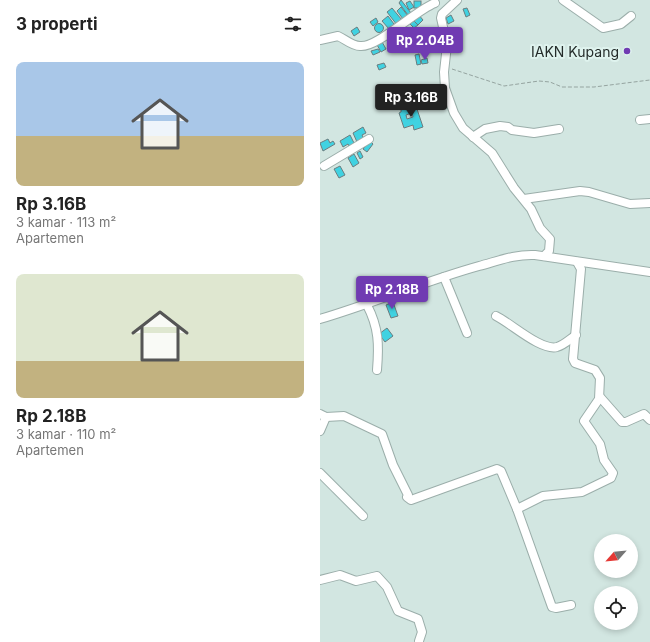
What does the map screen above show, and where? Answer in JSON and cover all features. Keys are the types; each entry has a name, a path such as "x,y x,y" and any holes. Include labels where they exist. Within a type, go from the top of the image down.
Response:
{"street":[{"path":"442,14 457,0"},
{"path":"563,0 603,28 621,24 631,16"},
{"path":"320,40 338,36 356,45 364,46 390,32 415,13 434,2 442,14 447,45 445,88 451,106 463,128 492,153 516,191 533,212 540,228 550,239 549,251 544,256"},
{"path":"640,120 650,119"},
{"path":"473,137 485,129 500,126 508,127 512,130 534,133 559,129"},
{"path":"321,164 369,139"},
{"path":"524,199 580,191 589,192 630,204 650,203"},
{"path":"320,319 367,305 444,277 509,257 526,255 544,256 650,272"},
{"path":"517,509 543,496 582,492 598,486 614,476 603,458 600,444 584,421 600,397 598,373 573,360 581,269 577,262"},
{"path":"444,277 466,333"},
{"path":"367,305 375,321 377,334 377,370"},
{"path":"496,316 507,321 544,347 558,347 576,335"},
{"path":"600,397 622,422 626,422 644,414 650,420"},
{"path":"320,431 323,416 344,416 382,434 393,465 408,495 407,497 411,500 497,469 501,471 517,509 552,606 556,608 571,605"},
{"path":"320,473 363,516"},
{"path":"320,580 340,575 356,581 377,576 387,587 398,611 418,619 422,632 419,641"}],"path":[{"path":"445,68 504,86 540,81 550,82 562,87 588,87 635,83 650,80"}],"building":[{"path":"401,0 411,13 408,15 399,3"},
{"path":"410,1 414,7 409,10 406,3"},
{"path":"414,1 421,1 421,8 414,8"},
{"path":"401,7 408,16 403,19 397,11"},
{"path":"392,8 402,20 397,25 387,12"},
{"path":"467,8 470,15 466,17 463,9"},
{"path":"418,14 423,20 418,25 413,20"},
{"path":"451,15 454,21 448,24 446,18"},
{"path":"388,16 394,24 389,29 382,21"},
{"path":"376,18 378,22 373,26 370,22"},
{"path":"413,20 418,25 414,28 409,23"},
{"path":"377,24 381,24 383,28 381,32 377,32 375,30 375,26"},
{"path":"357,27 360,32 354,36 351,31"},
{"path":"381,40 386,49 381,52 376,43"},
{"path":"378,49 380,52 373,55 371,51"},
{"path":"419,54 421,64 417,65 415,55"},
{"path":"427,58 428,63 422,64 421,60"},
{"path":"384,63 386,67 379,70 377,65"},
{"path":"414,105 416,106 423,127 414,130 413,125 404,128 399,113 401,110","holes":["412,113 413,117 407,119 406,115"]},
{"path":"363,127 366,133 362,135 364,139 357,142 353,133"},
{"path":"350,135 355,145 350,148 348,144 343,147 340,141"},
{"path":"328,139 330,143 333,141 335,144 323,151 320,143"},
{"path":"370,141 373,144 367,152 363,149"},
{"path":"360,151 363,157 360,159 357,153"},
{"path":"354,154 359,163 353,167 348,158"},
{"path":"340,166 345,175 339,178 334,169"},
{"path":"393,302 398,316 391,318 386,305"},
{"path":"387,328 393,336 385,342 379,334"}],"place":[{"name":"IAKN Kupang","path":"627,51"}]}
